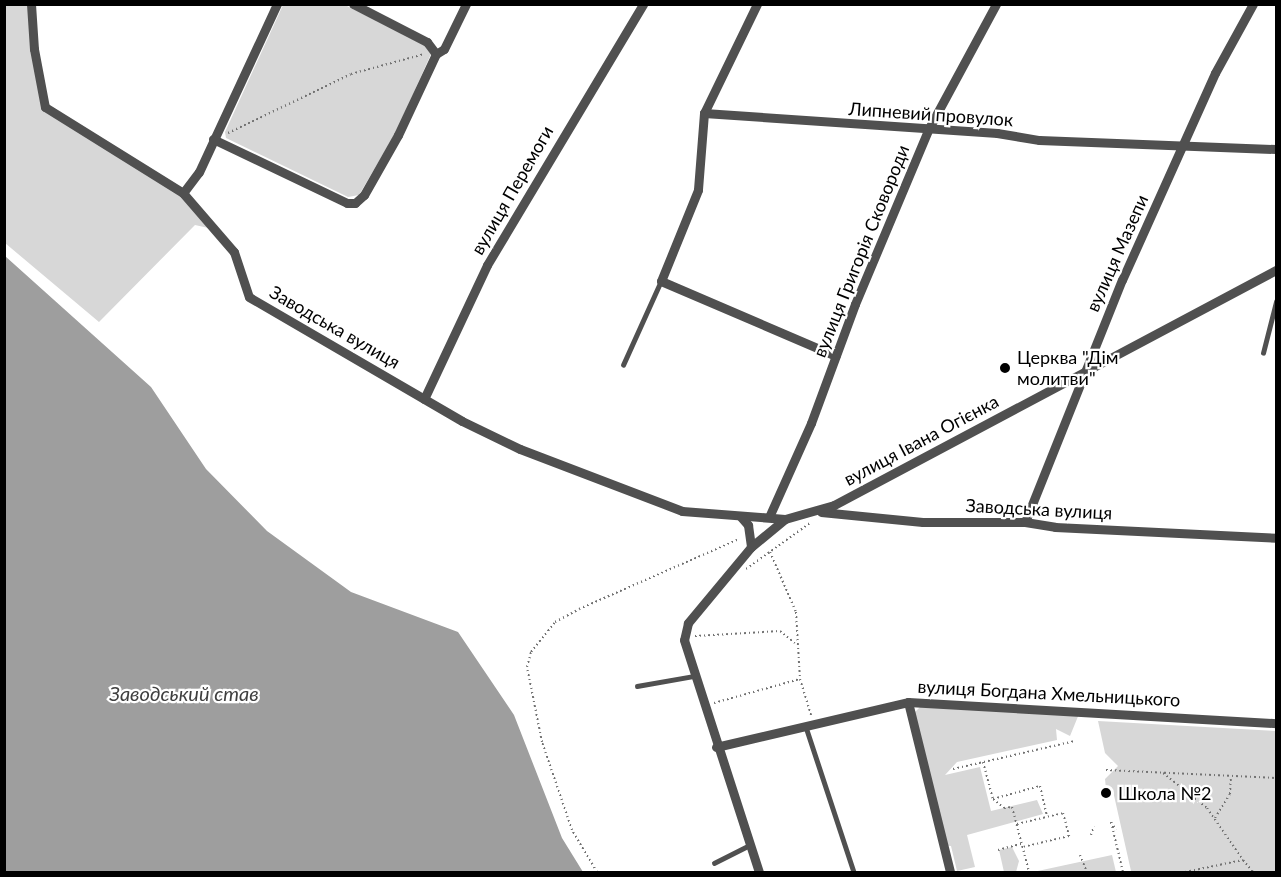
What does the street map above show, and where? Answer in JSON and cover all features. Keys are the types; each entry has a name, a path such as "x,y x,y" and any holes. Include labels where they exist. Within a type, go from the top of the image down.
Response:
{"street":[{"name":"Заводська вулиця","path":"31,4 34,49 45,107 183,193 234,252 249,297 424,399 520,449 638,497 682,511 741,518 785,519"},
{"path":"183,193 198,172 277,4"},
{"path":"353,4 427,42 436,54"},
{"path":"213,140 346,203 355,203 364,195 398,135 436,54 444,49 466,4"},
{"name":"вулиця Перемоги","path":"424,399 487,265 643,4"},
{"path":"757,4 704,113 698,190 661,281 836,356"},
{"name":"вулиця Григорія Сковороди","path":"769,517 928,130 996,4"},
{"name":"вулиця Мазепи","path":"1025,522 1084,372 1182,145 1253,4"},
{"name":"Липневий провулок","path":"704,113 928,130 1276,149"},
{"name":"вулиця Івана Огієнка","path":"801,514 834,505 1276,270"},
{"name":"Заводська вулиця","path":"801,514 823,512 923,522 1025,522 1054,527 1276,538"},
{"path":"759,873 716,747 684,640 688,623 750,540 785,519 801,514"},
{"path":"741,518 748,525 750,540"},
{"path":"908,702 950,873"},
{"name":"вулиця Богдана Хмельницького","path":"716,747 809,723 908,702 1276,723"}],"lane":[{"path":"623,365 661,281"},
{"path":"1263,353 1276,302"},
{"path":"637,686 694,675"},
{"path":"809,723 854,873"},
{"path":"714,863 750,845"}],"path":[{"path":"213,140 351,74 417,54 436,54"},
{"path":"743,571 823,512"},
{"path":"597,873 572,830 542,742 527,667 531,652 555,622 571,613 750,540"},
{"path":"770,552 796,612 796,645 809,723"},
{"path":"684,640 697,635 780,631 789,635 796,645"},
{"path":"703,705 800,679"},
{"path":"953,769 1058,747 1075,741"},
{"path":"983,762 993,799 1004,808 1012,807 1029,873"},
{"path":"1106,770 1276,777"},
{"path":"1161,772 1207,808 1253,873"},
{"path":"987,777 993,776"},
{"path":"1215,818 1230,794 1231,776"},
{"path":"993,799 1040,786 1047,816"},
{"path":"998,850 1069,836 1063,813 1017,824"},
{"path":"1116,830 1111,822 1123,873"},
{"path":"1091,836 1094,826"},
{"path":"1080,855 1087,873"},
{"path":"1185,873 1243,860"}],"shaded area":[{"path":"4,5 31,5 45,107 183,193 213,229 195,225 99,322 5,243"},
{"path":"283,5 345,5 422,43 431,54 396,132 359,195 348,197 226,138 225,132"},
{"path":"920,707 1079,714 1070,736 1056,729 1057,740 957,762 945,775 980,767 991,811 1037,800 1043,814 967,835 975,867 957,871 951,846 940,845 910,717"},
{"path":"1098,721 1276,731 1276,872 1126,872 1131,871 1113,791 1106,789 1105,779 1118,766 1105,753"},
{"path":"1012,847 1019,861 1016,872 1004,872 999,850"},
{"path":"1112,855 1116,872 1033,872"}],"water":[{"name":"Заводський став","path":"5,256 151,387 206,469 267,531 351,592 458,632 514,715 562,838 583,872 5,872"}],"place":[{"name":"Церква \"Дім молитви\"","path":"1005,368"},
{"name":"Школа №2","path":"1106,793"}]}
